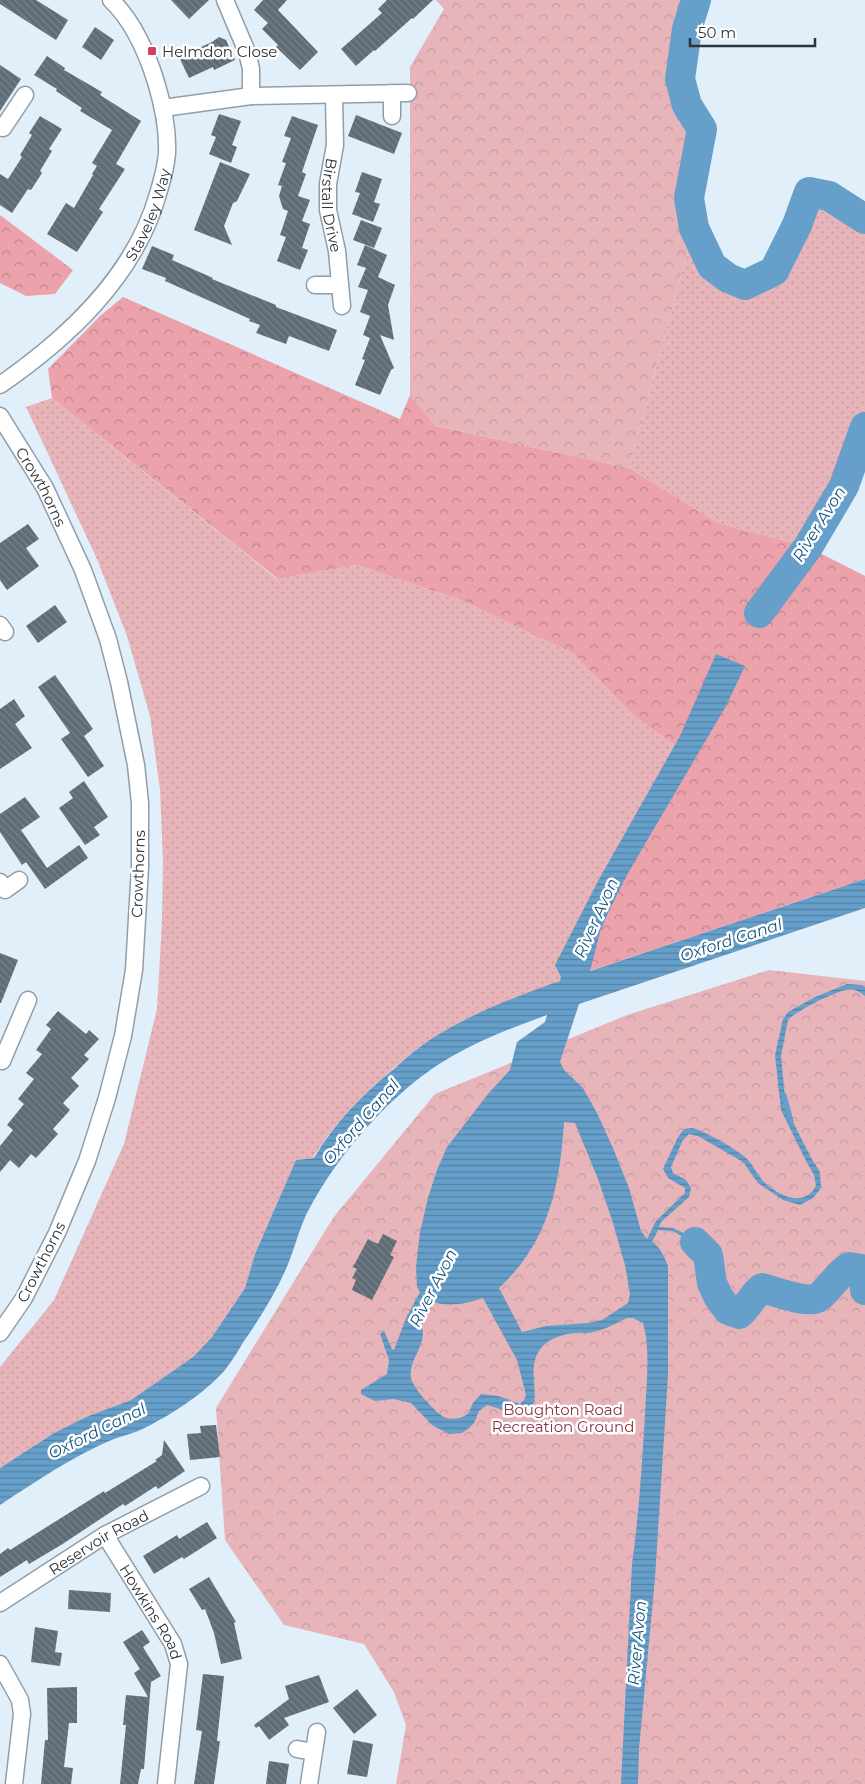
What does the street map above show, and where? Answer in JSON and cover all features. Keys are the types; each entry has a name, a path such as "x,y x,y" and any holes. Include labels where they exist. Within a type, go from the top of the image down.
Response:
{"street":[{"name":"Staveley Way","path":"0,385 35,361 73,327 108,289 136,246 152,216 167,154 163,108 146,51 128,21 111,0"},
{"path":"225,0 247,52 251,96"},
{"path":"163,108 251,96 400,93 392,116"},
{"path":"0,126 3,128 25,95"},
{"name":"Birstall Drive","path":"334,95 335,145 328,184 328,210 337,251 342,306"},
{"path":"315,285 340,285"},
{"name":"Crowthorns","path":"0,416 46,488 86,578 108,639 136,765 140,803 140,867 134,970 122,1036 107,1098 88,1161 58,1233 24,1298 0,1333"},
{"path":"0,882 5,890 19,880"},
{"path":"1,1062 28,1000"},
{"name":"Reservoir Road","path":"0,1603 105,1535 201,1486"},
{"name":"Howkins Road","path":"105,1535 173,1644 177,1655 179,1664 166,1784"},
{"path":"0,1664 20,1700 22,1714 14,1784"},
{"path":"309,1784 305,1751 317,1732"}],"green space":[{"path":"436,0 696,0 687,29 680,79 687,105 702,129 689,198 694,228 629,468 436,426 410,395 410,67 444,9"},
{"path":"809,192 829,196 865,219 865,427 844,486 808,547 718,523 629,468 694,228 712,266 728,278 745,285 774,271 797,225"},
{"path":"0,215 73,270 55,294 26,296 0,283"},
{"path":"123,297 400,419 410,395 436,426 629,468 718,523 808,547 865,576 865,879 571,977 683,751 634,716 574,654 463,601 357,565 278,579 52,398 48,369 101,315"},
{"path":"52,398 277,579 357,565 463,601 574,654 634,716 683,751 571,977 467,1019 429,1040 395,1067 350,1109 330,1132 313,1158 296,1160 255,1254 245,1288 212,1337 193,1357 131,1400 86,1417 54,1433 0,1468 0,1367 54,1300 124,1144 157,1009 162,921 163,861 160,790 150,716 127,636 97,559 26,407"},
{"name":"Boughton Road Recreation Ground","path":"769,970 865,981 865,1784 396,1784 406,1725 394,1692 364,1644 284,1625 225,1540 216,1408 333,1218 435,1094 627,1015"}],"water":[{"name":"Oxford Canal","path":"716,654 745,666 726,706 628,873 600,932 590,971 865,879 865,908 579,1004 560,1062 564,1070 583,1088 597,1113 629,1188 641,1231 647,1239 656,1221 685,1193 685,1188 668,1178 663,1169 678,1137 684,1129 692,1128 712,1136 742,1154 762,1180 782,1195 797,1198 811,1193 816,1186 814,1175 781,1110 775,1055 783,1019 788,1012 815,997 847,984 865,987 865,996 855,990 841,991 807,1007 788,1020 781,1056 786,1108 820,1172 821,1188 813,1198 800,1205 783,1200 758,1183 743,1162 698,1136 689,1134 683,1140 671,1167 673,1173 686,1180 691,1188 689,1197 661,1222 659,1227 673,1228 690,1236 709,1254 720,1301 729,1309 738,1312 751,1295 762,1286 805,1298 817,1296 835,1275 849,1265 860,1268 865,1275 865,1297 862,1278 858,1271 849,1269 820,1297 799,1300 762,1290 741,1314 727,1311 718,1303 706,1256 688,1239 672,1231 658,1230 652,1242 660,1249 668,1266 668,1375 655,1578 639,1749 638,1784 621,1784 632,1564 637,1527 647,1381 647,1345 643,1323 633,1318 627,1318 597,1331 565,1335 550,1340 539,1351 535,1361 535,1393 534,1402 530,1409 522,1414 508,1415 500,1409 487,1405 479,1411 474,1423 462,1433 449,1434 432,1425 411,1403 393,1399 375,1401 361,1394 361,1390 387,1374 389,1360 380,1334 384,1331 394,1350 406,1318 420,1292 417,1287 416,1267 420,1232 428,1198 447,1147 488,1094 510,1070 517,1042 545,1022 547,1015 512,1028 456,1054 410,1085 388,1105 348,1150 315,1198 303,1222 282,1278 272,1297 228,1367 207,1388 161,1419 138,1431 109,1441 80,1455 0,1505 0,1468 54,1433 86,1417 131,1400 193,1357 212,1337 245,1288 255,1254 296,1160 314,1158 340,1121 383,1078 419,1048 449,1028 496,1006 560,981 561,977 555,965 598,881 680,736","holes":["564,1122 575,1123 598,1179 625,1265 630,1294 628,1303 602,1320 546,1326 522,1332 499,1288 516,1271 540,1233 555,1191","483,1298 517,1360 526,1395 520,1404 498,1396 481,1394 473,1403 467,1415 452,1419 446,1418 426,1400 416,1388 411,1378 413,1361 421,1345 423,1331 418,1319 429,1300 442,1304 456,1304"]}],"building":[{"path":"0,0 36,0 68,20 56,40 0,4"},
{"path":"171,0 209,0 189,19"},
{"path":"263,0 287,0 278,10 318,52 300,70 276,47 278,45 262,29 268,23 254,10"},
{"path":"387,0 433,0 356,66 341,49 382,13 378,9"},
{"path":"95,27 114,40 101,60 82,47"},
{"path":"219,37 226,40 235,60 214,70 213,67 189,78 179,57"},
{"path":"47,56 65,68 64,70 102,92 100,95 141,121 116,164 125,169 99,209 103,212 77,252 47,234 66,203 74,208 97,166 92,163 112,130 80,111 82,108 34,75"},
{"path":"0,65 21,79 0,111"},
{"path":"219,114 241,121 232,145 237,147 231,163 209,154 216,137 211,135"},
{"path":"356,115 402,133 394,154 348,136"},
{"path":"40,116 62,129 49,149 52,151 40,171 42,173 31,190 28,189 12,213 0,205 0,174 8,179 22,157 20,155 32,135 29,133"},
{"path":"292,116 318,125 302,172 306,174 298,196 310,200 302,221 310,224 302,248 308,250 300,270 277,261 286,237 280,235 288,211 283,209 279,196 282,186 278,185 286,163 282,162 291,138 284,136"},
{"path":"220,162 250,174 237,201 233,203 224,226 232,245 194,230"},
{"path":"362,172 382,179 374,202 380,204 373,222 352,214 360,193 355,192"},
{"path":"361,220 382,228 374,248 353,240"},
{"path":"365,245 387,255 378,277 395,285 388,305 394,340 380,335 394,368 391,370 380,395 355,385 365,360 362,359 370,338 363,335 370,316 360,312 368,290 358,287 366,268 357,265"},
{"path":"152,246 174,255 172,260 212,279 276,305 276,307 337,330 329,351 289,336 286,344 256,333 260,325 249,321 250,319 165,281 166,278 142,269"},
{"path":"28,524 39,539 26,548 39,566 7,590 0,580 0,543"},
{"path":"55,605 67,622 38,643 26,626"},
{"path":"55,675 93,729 84,736 104,766 88,777 61,739 70,733 38,687"},
{"path":"14,699 25,716 15,724 32,748 0,769 0,709"},
{"path":"84,781 108,817 94,827 100,835 85,845 59,808 73,798 69,792"},
{"path":"25,797 40,817 21,830 47,868 79,845 88,858 45,889 26,862 22,865 0,832 0,814"},
{"path":"0,953 18,960 1,1003 0,1003"},
{"path":"58,1011 86,1034 89,1030 99,1039 84,1055 89,1059 71,1078 79,1086 63,1103 70,1110 53,1129 58,1134 36,1158 31,1154 19,1168 10,1160 0,1172 0,1146 13,1130 7,1125 24,1104 18,1099 34,1079 26,1073 42,1054 36,1050 51,1029 46,1025"},
{"path":"383,1234 397,1241 390,1255 394,1257 372,1300 352,1290 356,1280 352,1278 357,1269 353,1267 368,1239 378,1244"},
{"path":"216,1425 220,1457 190,1460 187,1434 201,1433 200,1426"},
{"path":"164,1440 185,1471 158,1489 156,1486 125,1506 123,1504 29,1564 27,1560 0,1577 0,1554 8,1548 10,1550 104,1491 105,1493 157,1461 155,1460 162,1455"},
{"path":"207,1522 217,1538 184,1559 182,1557 154,1574 143,1556 177,1535 179,1539"},
{"path":"209,1577 236,1622 234,1623 242,1659 221,1664 214,1633 205,1609 202,1610 189,1589"},
{"path":"69,1590 111,1593 110,1612 68,1609"},
{"path":"35,1627 58,1631 55,1652 62,1653 60,1666 31,1662"},
{"path":"142,1630 150,1642 143,1647 161,1676 151,1682 144,1769 141,1769 138,1784 120,1784 126,1725 123,1725 126,1695 148,1697 134,1673 140,1669 123,1642"},
{"path":"203,1674 224,1676 217,1741 220,1741 214,1784 194,1784 202,1731 196,1730"},
{"path":"319,1675 329,1702 284,1718 289,1725 269,1740 259,1726 256,1728 254,1725 289,1699 285,1686"},
{"path":"77,1687 77,1723 69,1723 64,1767 73,1768 71,1784 41,1784 45,1740 48,1740 47,1688"},
{"path":"357,1689 377,1715 354,1734 333,1708"},
{"path":"353,1740 373,1744 367,1777 347,1774"},
{"path":"269,1761 289,1764 286,1784 266,1784"}],"waterway":[{"name":"River Avon","path":"696,0 687,29 680,79 687,105 702,129 689,198 694,228 712,266 728,278 745,285 774,271 797,225 809,192 829,196 865,219"},
{"name":"River Avon","path":"759,613 808,547 844,486 865,427"},
{"path":"784,1095 791,1121"},
{"path":"695,1242 708,1255 712,1283 718,1296 728,1310 739,1314 762,1288 800,1298 814,1299 819,1297 849,1267 861,1269 865,1290"}],"place":[{"name":"Helmdon Close","path":"152,51"}]}
